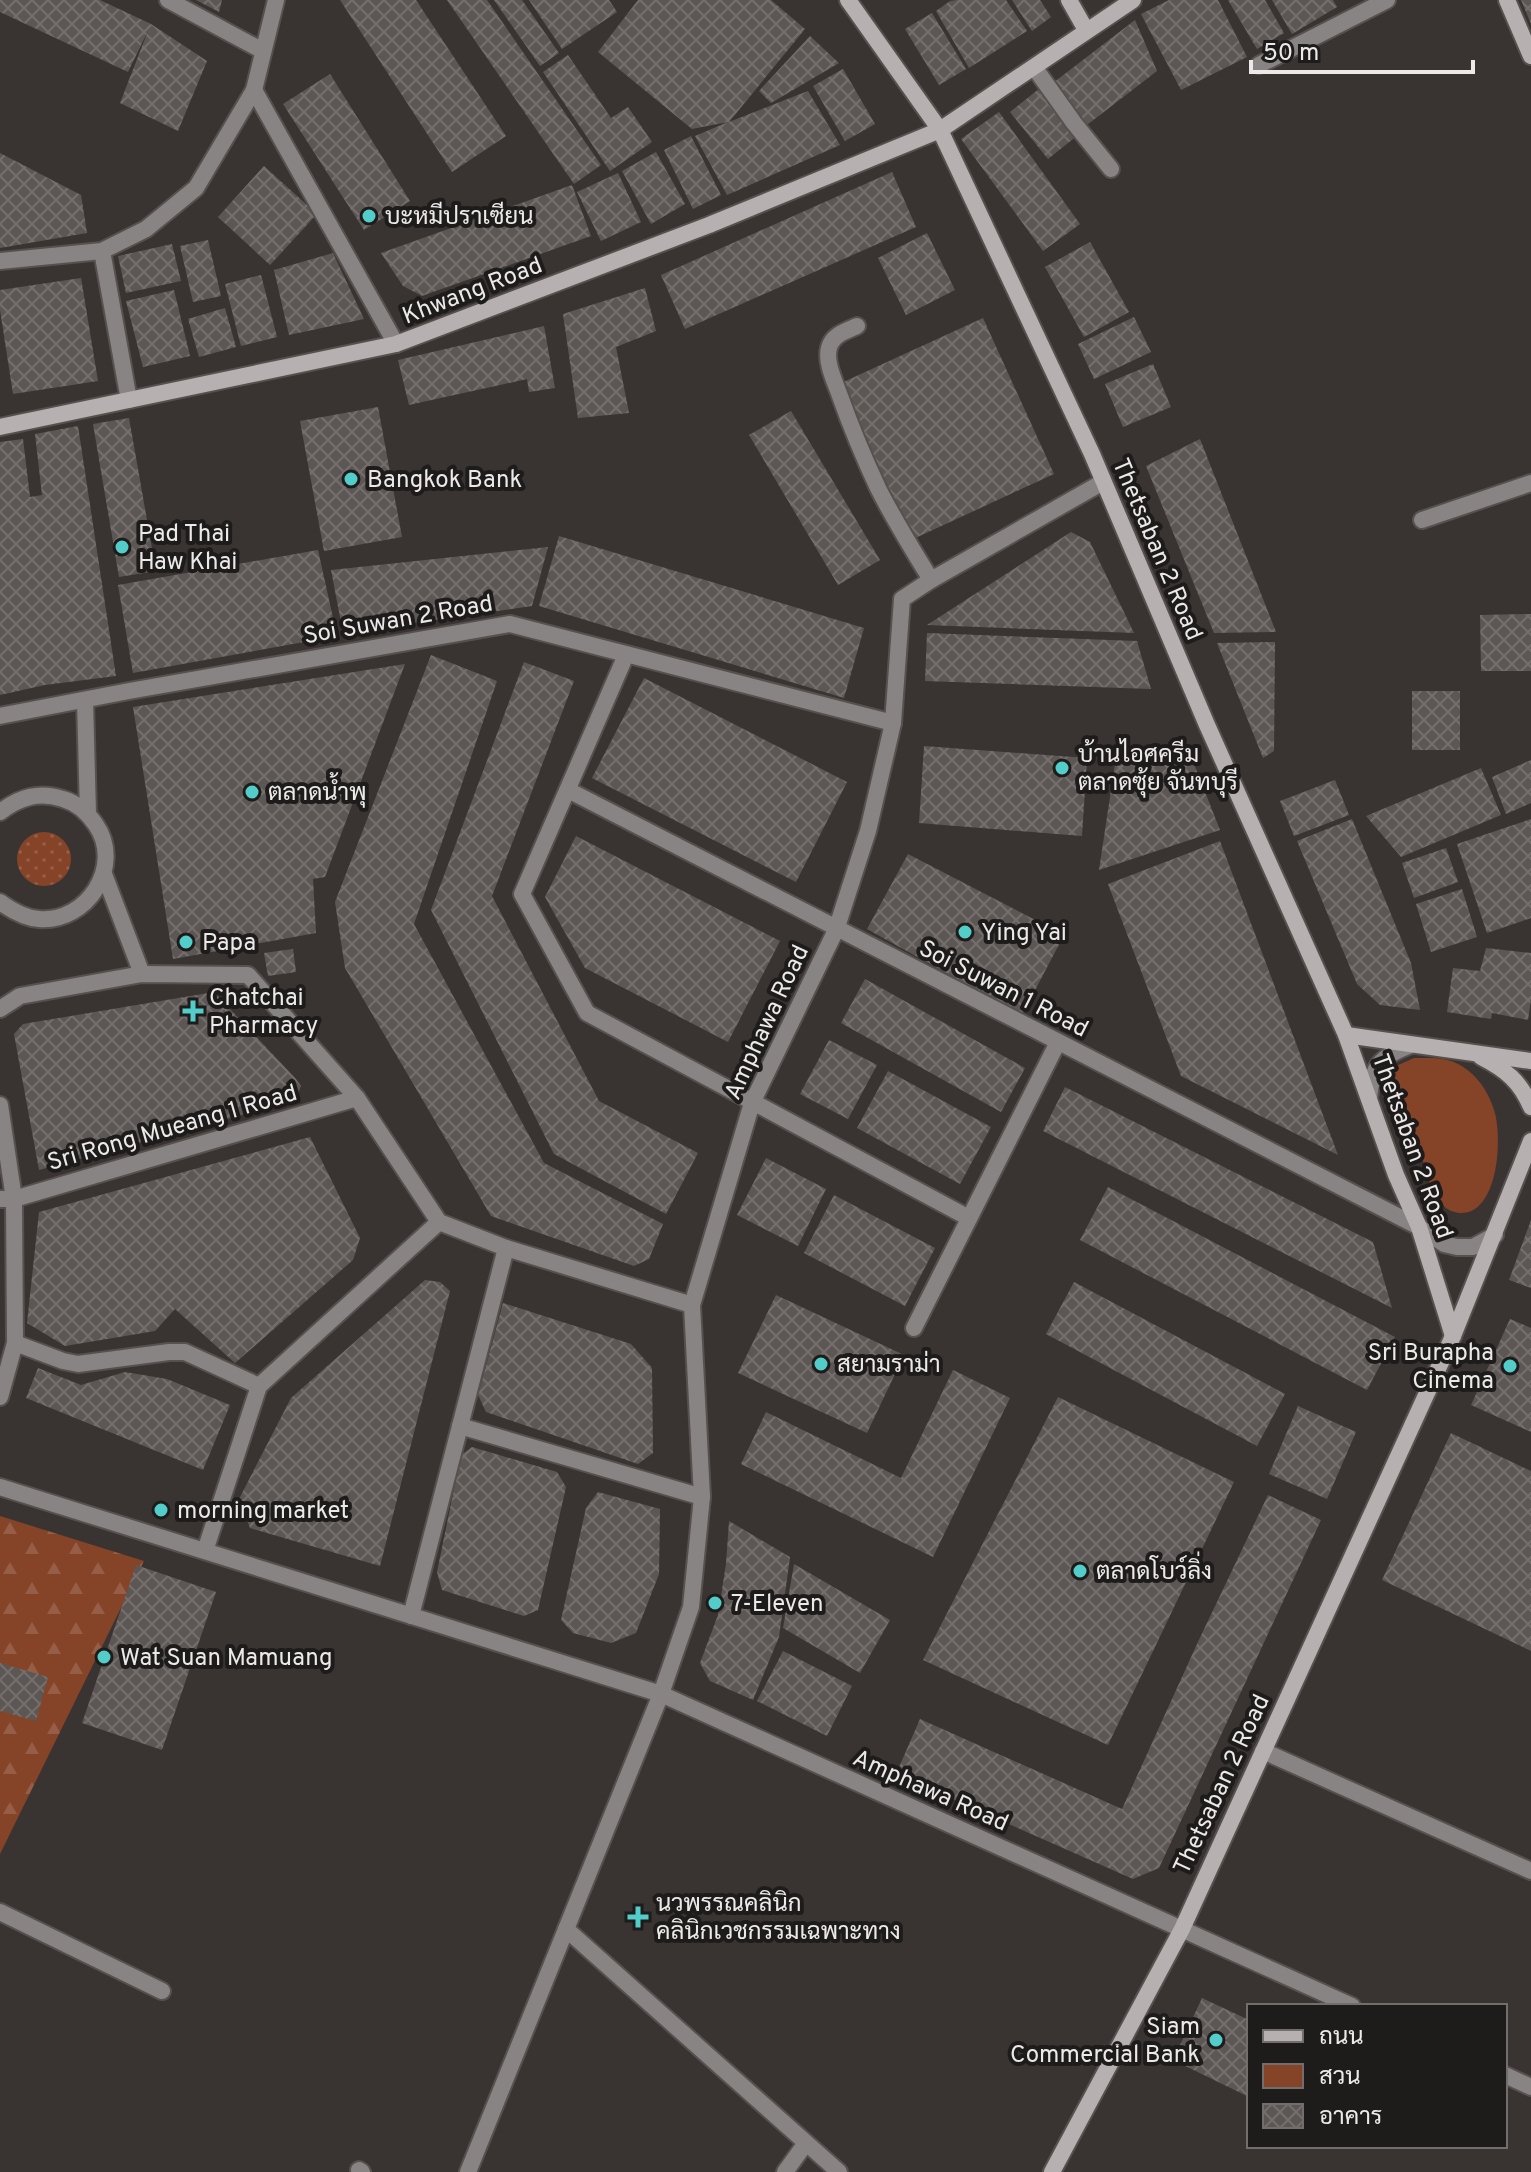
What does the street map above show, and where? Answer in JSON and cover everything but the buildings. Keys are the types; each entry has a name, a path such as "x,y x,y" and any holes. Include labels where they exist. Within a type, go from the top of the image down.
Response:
{"street":[{"path":"168,0 263,51"},
{"path":"0,261 102,251 146,229 196,188 254,90 276,0"},
{"name":"Thetsaban 2 Road","path":"848,0 940,130 1103,482 1207,725 1346,1035 1396,1175 1419,1227 1453,1336 1182,1929 1052,2172"},
{"path":"1069,0 1086,30"},
{"name":"Khwang Road","path":"0,427 396,344 709,225 940,130 1133,0"},
{"path":"1259,65 1387,0"},
{"path":"1507,0 1531,56"},
{"path":"1034,67 1111,169"},
{"path":"254,90 396,344"},
{"path":"102,251 129,400"},
{"path":"857,326 844,331 829,344 832,376 880,491 931,580"},
{"name":"Amphawa Road","path":"468,2172 661,1694 691,1607 702,1497 692,1305 752,1103 836,930 868,831 893,723 902,599 1103,482"},
{"path":"1422,520 1531,483"},
{"name":"Soi Suwan 2 Road","path":"0,716 510,624 893,723"},
{"path":"626,655 522,894 587,1013 969,1218"},
{"path":"85,700 88,814"},
{"name":"Soi Suwan 1 Road","path":"568,790 1419,1227 1444,1244 1473,1247 1495,1235"},
{"path":"0,812 31,796 51,795 71,801 88,814 101,832 106,853 104,874 95,893 79,908 60,917 39,919 18,914 0,902"},
{"path":"104,874 142,974"},
{"path":"0,1009 20,996 142,974 248,975 357,1098 439,1222 506,1248 692,1305"},
{"path":"1346,1035 1531,1061"},
{"path":"914,1328 1058,1042"},
{"path":"1369,1099 1371,1077 1378,1064 1411,1045"},
{"path":"1472,1052 1506,1071 1524,1090 1531,1107"},
{"name":"Sri Rong Mueang 1 Road","path":"7,1199 357,1098"},
{"path":"0,1105 15,1343 0,1397"},
{"path":"1453,1336 1531,1141"},
{"path":"205,1551 259,1386 439,1222"},
{"path":"411,1616 506,1248"},
{"path":"15,1343 78,1364 185,1352 259,1386"},
{"path":"460,1426 702,1497"},
{"name":"Amphawa Road","path":"0,1487 661,1694 1348,2004"},
{"path":"1263,1751 1531,1871"},
{"path":"0,1912 162,1991"},
{"path":"566,1929 839,2172"},
{"path":"1507,2076 1531,2087"},
{"path":"785,2172 806,2143"}],"green space":[{"path":"44,832 63,840 71,859 63,878 44,886 25,878 17,859 25,840"},
{"path":"1414,1058 1442,1059 1459,1064 1478,1080 1491,1102 1498,1137 1495,1172 1483,1202 1472,1211 1452,1211 1437,1198 1414,1131 1392,1087 1391,1079 1396,1066"},
{"path":"0,1516 144,1561 0,1854"}],"place":[{"name":"บะหมีปราเซียน","path":"369,216"},
{"name":"Bangkok Bank","path":"351,479"},
{"name":"Pad Thai Haw Khai","path":"122,547"},
{"name":"บ้านไอศครีม ตลาดซุ้ย จันทบุรี","path":"1062,768"},
{"name":"ตลาดน้ำพุ","path":"252,792"},
{"name":"Ying Yai","path":"965,932"},
{"name":"Papa","path":"186,942"},
{"name":"Chatchai Pharmacy","path":"193,1011"},
{"name":"สยามราม่า","path":"821,1364"},
{"name":"Sri Burapha Cinema","path":"1510,1366"},
{"name":"morning market","path":"161,1510"},
{"name":"ตลาดโบว์ลิ่ง","path":"1080,1571"},
{"name":"7-Eleven","path":"715,1603"},
{"name":"Wat Suan Mamuang","path":"104,1657"},
{"name":"นวพรรณคลินิก คลินิกเวชกรรมเฉพาะทาง","path":"638,1917"},
{"name":"Siam Commercial Bank","path":"1216,2040"}]}
